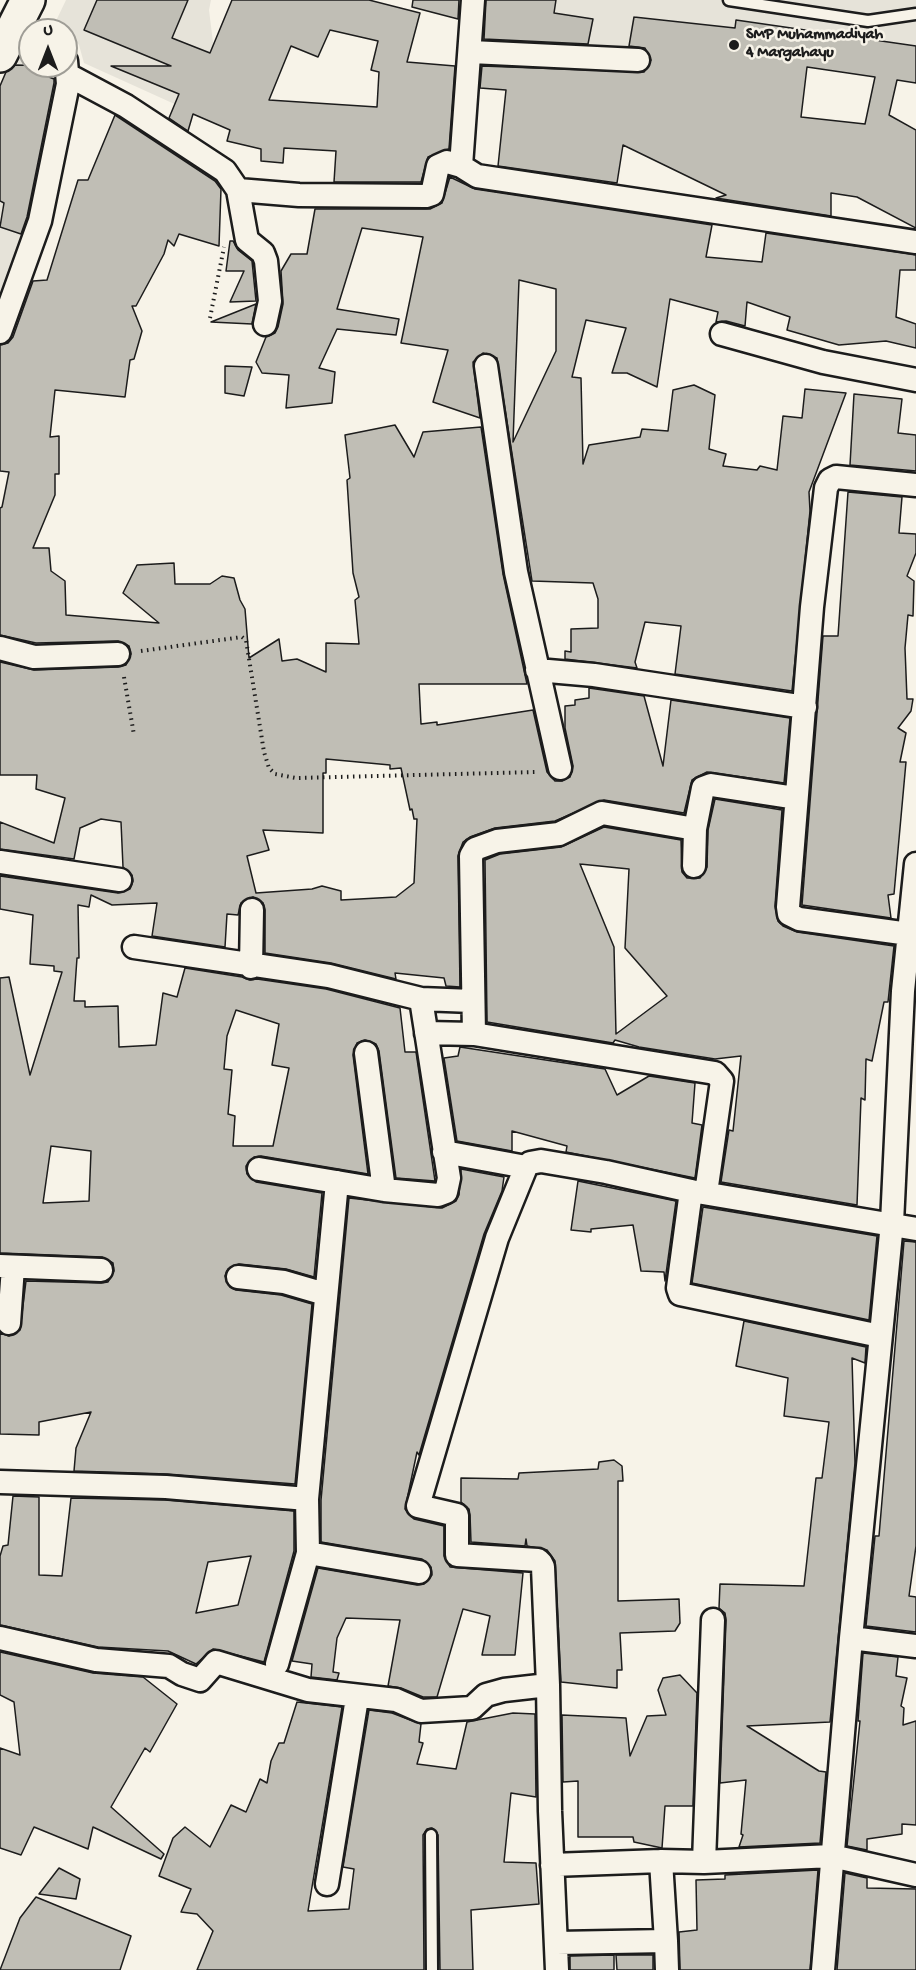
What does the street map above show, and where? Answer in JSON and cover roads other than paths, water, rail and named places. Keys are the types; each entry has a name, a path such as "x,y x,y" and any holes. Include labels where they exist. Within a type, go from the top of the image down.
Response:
{"main road":[{"path":"14,41 28,0"}],"street":[{"path":"461,166 473,0"},
{"path":"471,52 638,60"},
{"path":"78,75 225,171 238,190 247,240 263,253 269,273 270,301 265,324"},
{"path":"0,332 40,221 65,78"},
{"path":"238,190 299,195 426,196 434,191 438,166 447,162 461,166 477,176 916,242"},
{"path":"722,334 834,365 916,380"},
{"path":"486,366 516,572 560,768"},
{"path":"909,934 799,919 789,914 812,607 828,484 836,477 916,485"},
{"path":"0,648 34,657 118,654"},
{"path":"537,670 594,675 805,706"},
{"path":"694,866 695,829 703,788 711,785 796,798"},
{"path":"474,1034 472,851 482,845 567,830 602,813 695,829"},
{"path":"0,862 120,880"},
{"path":"824,1970 851,1638 892,1223 903,991 916,864"},
{"path":"251,967 252,910"},
{"path":"134,947 251,967 329,976 421,999 472,1001"},
{"path":"259,1169 384,1190 444,1194 449,1184 421,999"},
{"path":"426,1033 474,1034 716,1073 722,1081 678,1288 682,1296 880,1336"},
{"path":"366,1053 384,1190"},
{"path":"444,1152 526,1167"},
{"path":"557,1970 543,1567 538,1560 457,1555 457,1515 418,1506 497,1238 526,1167 530,1163 542,1161 698,1192 892,1223 916,1229"},
{"path":"278,1664 308,1553 307,1498 337,1182"},
{"path":"9,1323 6,1266 101,1270"},
{"path":"238,1277 284,1282 325,1294"},
{"path":"0,1482 166,1487 307,1498"},
{"path":"308,1553 419,1572"},
{"path":"704,1862 713,1620"},
{"path":"0,1638 96,1660 169,1666 182,1674 200,1680 216,1662 308,1690 357,1698 396,1700 421,1711 453,1711 472,1708 486,1695 504,1690 548,1685"},
{"path":"851,1638 916,1646"},
{"path":"327,1884 357,1698"},
{"path":"552,1865 661,1861 704,1862 832,1856 916,1875"},
{"path":"661,1861 667,1970"},
{"path":"557,1944 666,1941"}],"lane":[{"path":"729,0 868,21 916,14"},
{"path":"431,1835 432,1970"}],"place":[{"name":"SMP Muhammadiyah 4 Margahayu","path":"734,45"}]}
